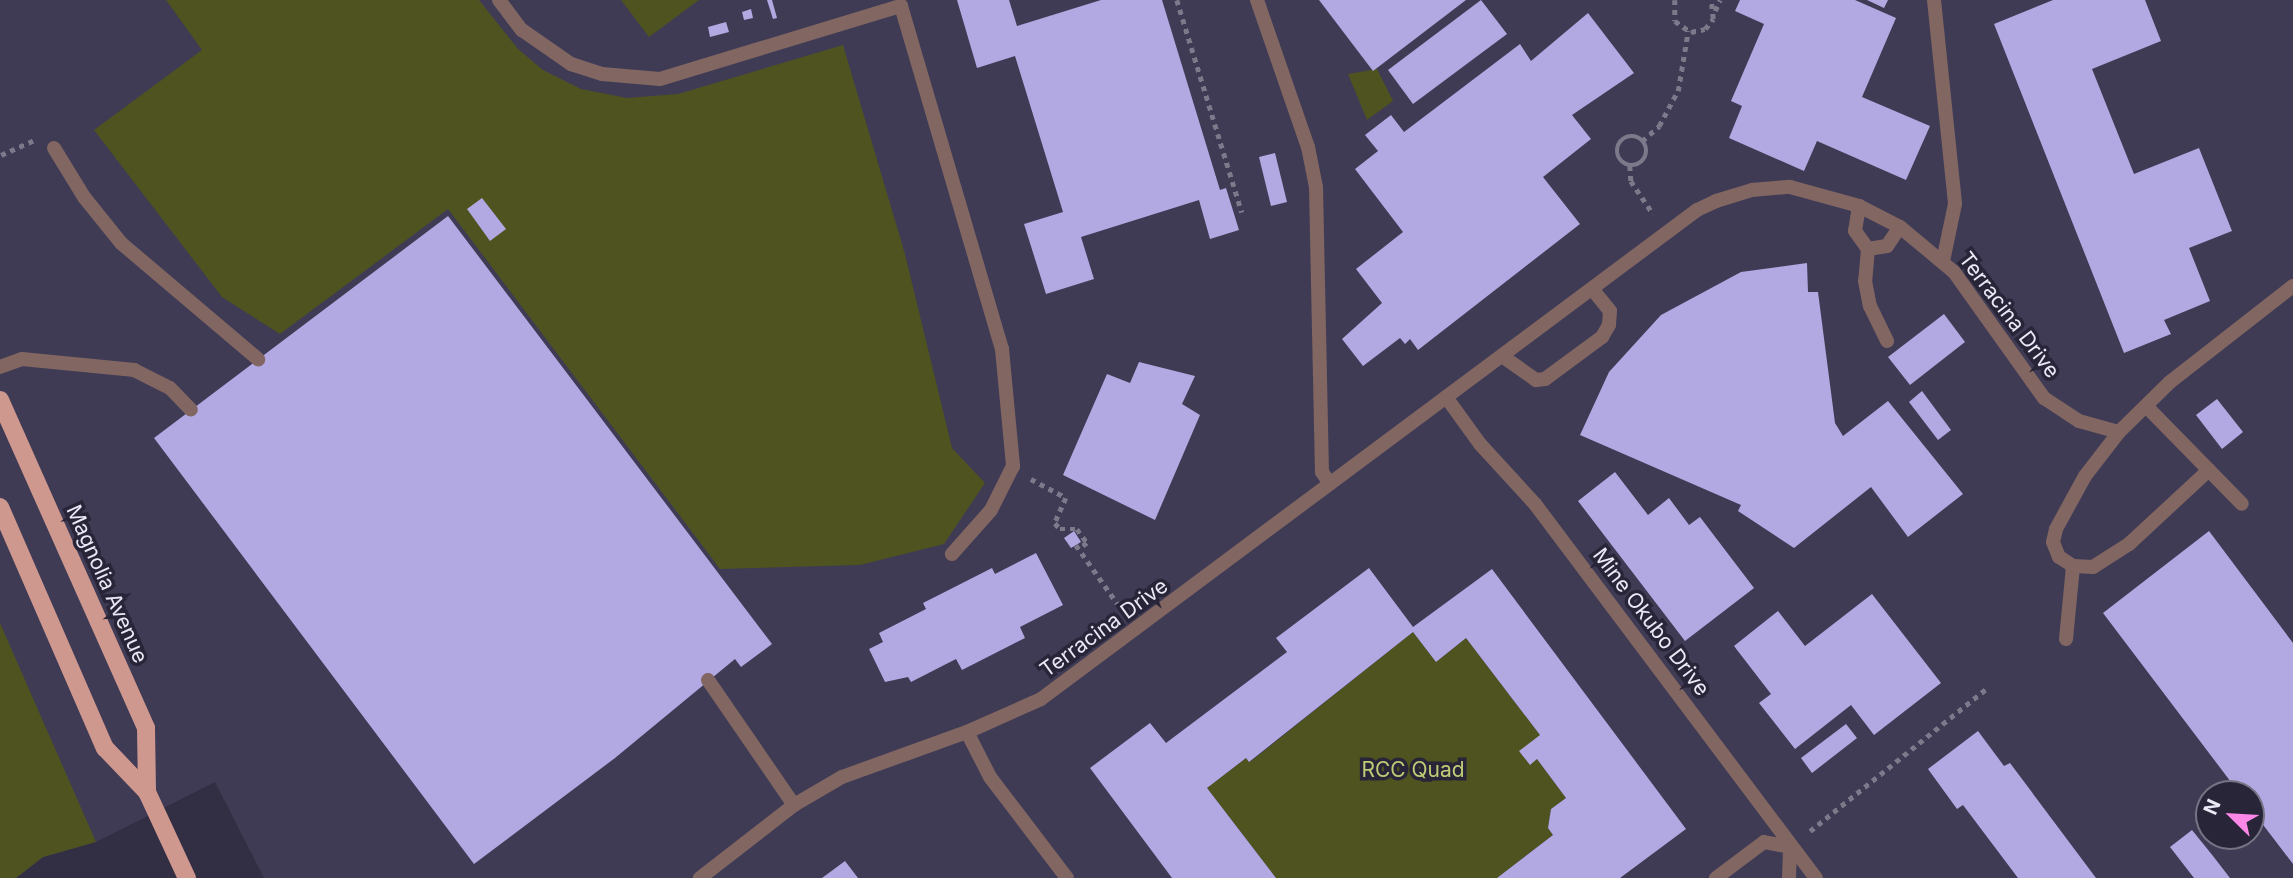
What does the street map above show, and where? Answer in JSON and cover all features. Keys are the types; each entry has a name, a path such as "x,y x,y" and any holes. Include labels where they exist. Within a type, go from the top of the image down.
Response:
{"main road":[{"name":"Magnolia Avenue","path":"0,400 146,728 148,792"},
{"name":"Magnolia Avenue","path":"0,507 105,748 148,792 187,878"}],"lane":[{"path":"499,0 522,30 571,64 602,74 660,79 901,6 1002,349 1013,466 991,510 952,554"},
{"path":"1257,0 1308,147 1316,187 1322,472 1330,484"},
{"path":"1934,0 1955,204 1943,261"},
{"path":"54,148 85,197 121,243 258,359"},
{"name":"Terracina Drive","path":"700,878 794,805 842,777 967,732 1041,699 1697,210 1716,201 1752,190 1790,187 1859,206 1900,227 1943,261 2044,398 2079,421 2119,432"},
{"path":"1859,206 1854,231 1868,250 1865,281 1870,306 1887,341"},
{"path":"1868,250 1886,246 1900,227"},
{"path":"2209,470 2129,544 2093,567 2073,566 2059,557 2053,542 2056,528 2085,476 2119,432 2148,408 2170,382 2293,286"},
{"path":"1502,356 1535,380 1545,379 1602,337 1609,326 1611,311 1593,290"},
{"path":"0,367 22,359 112,365 162,383 191,410"},
{"name":"Mine Okubo Drive","path":"1446,397 1591,578 1790,847 1816,878"},
{"path":"2148,408 2242,504"},
{"path":"2066,639 2073,566"},
{"path":"708,680 794,805"},
{"path":"967,732 990,777 1067,878"},
{"path":"1716,878 1764,842 1790,847 1789,878"}],"path":[{"path":"1177,0 1242,212"},
{"path":"1675,0 1675,21 1688,31 1705,29 1720,0"},
{"path":"1711,0 1715,11"},
{"path":"1630,166 1644,160 1643,141 1658,126 1678,91 1688,31"},
{"path":"1,155 48,134"},
{"path":"1630,166 1618,159 1618,145 1629,136 1643,141"},
{"path":"1630,166 1631,181 1649,208"},
{"path":"1045,487 1066,498 1055,523 1060,529 1077,529 1084,538 1087,543 1077,547 1124,612"},
{"path":"1790,847 1986,689"}],"shaded area":[{"path":"0,0 2293,0 2293,878 264,878 215,782 96,842 43,857 16,878 0,878"}],"green space":[{"path":"166,0 479,0 518,49 543,70 581,89 627,98 678,94 843,45 905,254 952,448 985,483 944,544 860,565 720,569 448,209 280,334 222,297 94,130 202,50"},
{"path":"621,0 699,0 649,37"},
{"path":"1377,69 1393,101 1367,120 1348,74"},
{"path":"0,623 96,842 43,857 16,878 0,878"},
{"name":"RCC Quad","path":"1413,632 1436,662 1466,638 1540,735 1530,764 1537,759 1566,798 1551,809 1548,828 1553,835 1497,878 1276,878 1207,788 1246,758 1250,762"}],"building":[{"path":"767,0 772,0 777,18 773,19"},
{"path":"957,0 1009,0 1017,26 1101,0 1162,0 1220,190 1226,188 1239,230 1210,239 1199,200 1081,237 1094,279 1046,294 1024,224 1063,212 1015,56 977,68"},
{"path":"1319,0 1466,0 1373,71"},
{"path":"1481,0 1507,34 1413,104 1388,70"},
{"path":"1740,0 1855,0 1896,18 1862,97 1930,126 1906,180 1817,141 1804,171 1729,138 1742,106 1731,101 1764,24 1735,11"},
{"path":"1867,0 1888,0 1884,8"},
{"path":"2053,0 2145,0 2161,41 2092,69 2134,174 2199,148 2232,231 2189,248 2210,301 2164,320 2171,334 2124,353 1994,24"},
{"path":"751,9 753,18 744,20 742,12"},
{"path":"1588,13 1634,73 1572,115 1591,139 1543,177 1580,224 1418,350 1410,339 1405,344 1400,338 1363,366 1342,339 1382,303 1356,269 1403,232 1355,169 1378,151 1365,135 1391,115 1404,132 1520,44 1531,61"},
{"path":"726,22 729,32 710,37 708,27"},
{"path":"1275,153 1287,202 1271,206 1259,157"},
{"path":"482,198 506,229 490,241 467,209"},
{"path":"448,216 772,644 741,667 735,659 615,758 474,864 154,438"},
{"path":"1807,263 1808,292 1818,292 1835,423 1843,436 1888,401 1963,494 1908,537 1871,487 1794,548 1738,511 1741,505 1580,435 1609,372 1661,315 1741,272"},
{"path":"1944,314 1965,342 1910,385 1888,357"},
{"path":"1139,362 1195,376 1182,404 1200,415 1155,520 1063,475 1107,374 1130,383"},
{"path":"1922,391 1951,430 1938,440 1909,402"},
{"path":"2217,399 2243,432 2222,449 2196,415"},
{"path":"1615,472 1648,515 1669,498 1689,525 1700,517 1754,588 1685,641 1578,501"},
{"path":"1074,531 1081,542 1071,548 1064,538"},
{"path":"2209,531 2293,643 2293,864 2265,827 2265,780 2229,780 2103,613"},
{"path":"1036,553 1063,605 1020,627 1025,638 962,670 956,659 911,682 908,677 885,682 869,649 883,642 879,633 926,609 923,603 992,568 995,574"},
{"path":"1369,568 1413,627 1492,569 1686,829 1620,878 1497,878 1553,835 1548,828 1551,809 1566,798 1537,759 1530,765 1519,751 1540,735 1466,638 1436,662 1413,632 1249,762 1246,758 1207,788 1276,878 1172,878 1090,768 1150,723 1166,743 1287,652 1276,638"},
{"path":"1872,594 1941,683 1874,735 1851,705 1795,749 1759,703 1771,694 1734,646 1778,611 1805,646"},
{"path":"1846,724 1857,738 1812,773 1801,758"},
{"path":"1978,731 2004,766 2010,763 2096,878 2018,878 1963,805 1957,809 1928,769"},
{"path":"2192,830 2195,834 2195,850 2208,850 2230,878 2194,878 2170,847"},
{"path":"845,861 858,878 822,878"}]}
